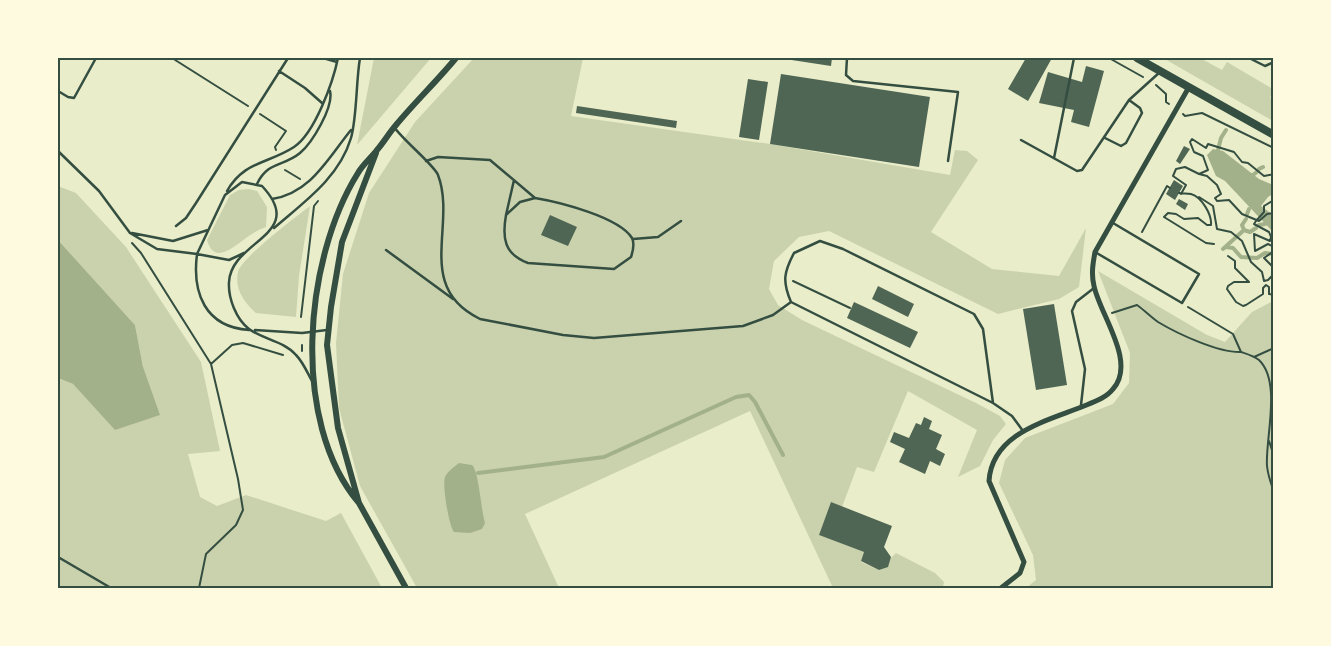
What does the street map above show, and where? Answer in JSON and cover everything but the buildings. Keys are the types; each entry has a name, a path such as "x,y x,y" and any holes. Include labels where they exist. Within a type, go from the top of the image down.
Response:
{"main road":[{"path":"1137,58 1274,135"}],"street":[{"path":"406,588 359,503 342,480 329,454 320,426 313,382 313,332 327,243 343,202 358,173 394,127 456,58"},
{"path":"1001,588 1020,573 1024,562 989,481 989,474 1001,451 1022,431 1108,394 1120,376 1122,361 1094,288 1092,264 1095,252 1111,222 1189,87"},
{"path":"359,503 338,428 329,361 328,330 342,242 377,150"}],"lane":[{"path":"58,91 68,98 74,98 96,58"},
{"path":"176,226 182,223 191,211 288,58"},
{"path":"323,58 337,62"},
{"path":"328,330 313,332 236,329 208,310 198,294 195,281 197,254 234,180 250,167 288,150 301,141 329,90 338,58"},
{"path":"313,382 296,355 266,336 250,330 236,313 229,282 231,270 244,253 314,194 336,170 345,153 352,129 360,58"},
{"path":"848,58 846,75 853,81 958,92 948,161"},
{"path":"1054,158 1074,58"},
{"path":"1249,58 1265,66 1274,62"},
{"path":"279,71 305,88 322,103"},
{"path":"1021,140 1077,171 1082,170 1129,100 1161,71"},
{"path":"257,184 269,167 293,157 305,148 326,114 330,102 329,90"},
{"path":"1104,138 1121,146 1126,143 1142,113 1140,108 1129,100"},
{"path":"394,127 437,172 442,189 443,274 447,289 456,302"},
{"path":"272,199 293,194 306,185 321,170 352,129"},
{"path":"58,151 99,192 130,233 157,249 229,260 244,253"},
{"path":"426,162 438,157 490,160 514,180 534,198 605,218 624,228 633,239 632,257 614,269 521,261 505,244 503,238 514,180"},
{"path":"225,195 242,182 262,186 272,199 277,214 272,229"},
{"path":"506,215 520,202 534,198"},
{"path":"633,239 658,237 681,221"},
{"path":"1095,252 1182,303 1199,274 1111,222"},
{"path":"130,233 174,241 202,234 209,229"},
{"path":"993,403 983,329 974,314 843,249 820,241 794,253 789,263 784,287 791,302 993,403 1012,416 1022,431"},
{"path":"386,250 424,276 467,313 480,319 563,335 594,338 743,326 773,316 791,302"},
{"path":"1081,407 1085,370 1072,311 1076,302 1094,288"},
{"path":"58,557 111,588"}],"path":[{"path":"1199,174 1208,170 1203,156 1194,152 1190,142 1192,139 1206,148 1210,144 1230,150 1242,162 1248,163 1264,176 1274,174"},
{"path":"1258,220 1242,214 1229,200 1217,201 1215,198 1221,194 1218,187 1207,176 1185,168 1176,169 1173,176 1186,185 1180,194 1196,196 1213,206 1218,230 1232,232 1242,241 1251,262 1262,272 1264,280 1268,280 1274,274"},
{"path":"1138,238 1167,186 1170,188"},
{"path":"1196,196 1211,217 1210,226 1198,218 1184,219 1176,214 1168,213 1164,217 1206,243 1214,244"},
{"path":"1265,213 1264,206 1274,200"},
{"path":"1274,213 1265,213 1254,224 1268,232 1271,236 1270,241 1254,234 1255,251 1268,244 1274,246"},
{"path":"128,239 141,253 210,364 238,479 243,510 236,525 206,554 200,588"},
{"path":"1273,252 1264,258 1274,268"},
{"path":"1228,256 1235,261 1236,270 1249,282 1234,282 1228,286 1227,290 1236,302 1243,306 1246,305 1257,296 1263,294 1263,288 1266,285 1269,288 1269,294 1274,295"},
{"path":"792,281 850,308"},
{"path":"1182,303 1233,334 1241,352"},
{"path":"1104,316 1137,305 1159,322 1218,350 1241,352 1254,357 1263,367 1268,380 1272,417 1267,466 1274,492"},
{"path":"210,364 232,345 244,343 271,349 287,357"},
{"path":"1254,357 1274,348"},
{"path":"1269,439 1274,456"}],"shaded area":[{"path":"374,58 431,58 357,145"},
{"path":"474,58 583,58 571,116 770,144 950,175 955,150 967,151 978,160 931,232 992,269 1059,276 1086,228 1079,287 1059,299 998,314 829,231 799,237 774,261 769,289 778,305 802,320 976,403 1000,416 1006,424 993,440 980,466 958,477 977,430 908,391 874,472 857,467 842,507 831,503 819,535 864,552 861,562 879,570 896,553 935,573 944,582 943,588 833,588 750,411 525,514 559,588 417,588 360,486 339,408 336,343 343,274 369,193 415,122"},
{"path":"1163,58 1200,58 1222,70 1227,62 1273,89 1270,98 1273,100 1273,121"},
{"path":"1213,149 1223,151 1259,179 1273,185 1273,194 1261,206 1273,215 1273,232 1225,181 1216,176 1207,155"},
{"path":"58,186 76,193 126,247 201,362 220,451 188,454 200,497 217,506 246,495 326,521 341,513 382,588 58,588 58,378 73,384 115,429 143,367 135,325 58,240"},
{"path":"249,189 257,191 267,207 266,227 228,250 221,253 216,252 211,248 207,240 230,195 239,190"},
{"path":"310,206 299,276 296,317 256,313 241,295 237,278 238,272 249,257"},
{"path":"58,240 135,325 143,367 160,415 115,430 73,384 58,378"},
{"path":"1098,271 1207,335 1225,342 1252,312 1273,301 1273,588 1026,588 1036,580 1033,555 999,483 1005,460 1025,438 1113,404 1129,383 1130,353"},
{"path":"459,463 472,465 474,469 485,523 482,529 470,533 454,532 450,522 444,488 445,477"}],"waterway":[{"path":"1218,150 1221,138 1226,130"},
{"path":"1259,169 1263,167"},
{"path":"1253,175 1258,171"},
{"path":"1247,214 1249,209"},
{"path":"1223,249 1244,230 1242,225 1246,219"},
{"path":"1259,225 1265,224"},
{"path":"1244,230 1250,232 1256,228"},
{"path":"1226,247 1233,248 1241,257 1257,258 1265,253 1274,254"},
{"path":"478,473 604,457 736,397 749,395 755,402 783,455"}]}
